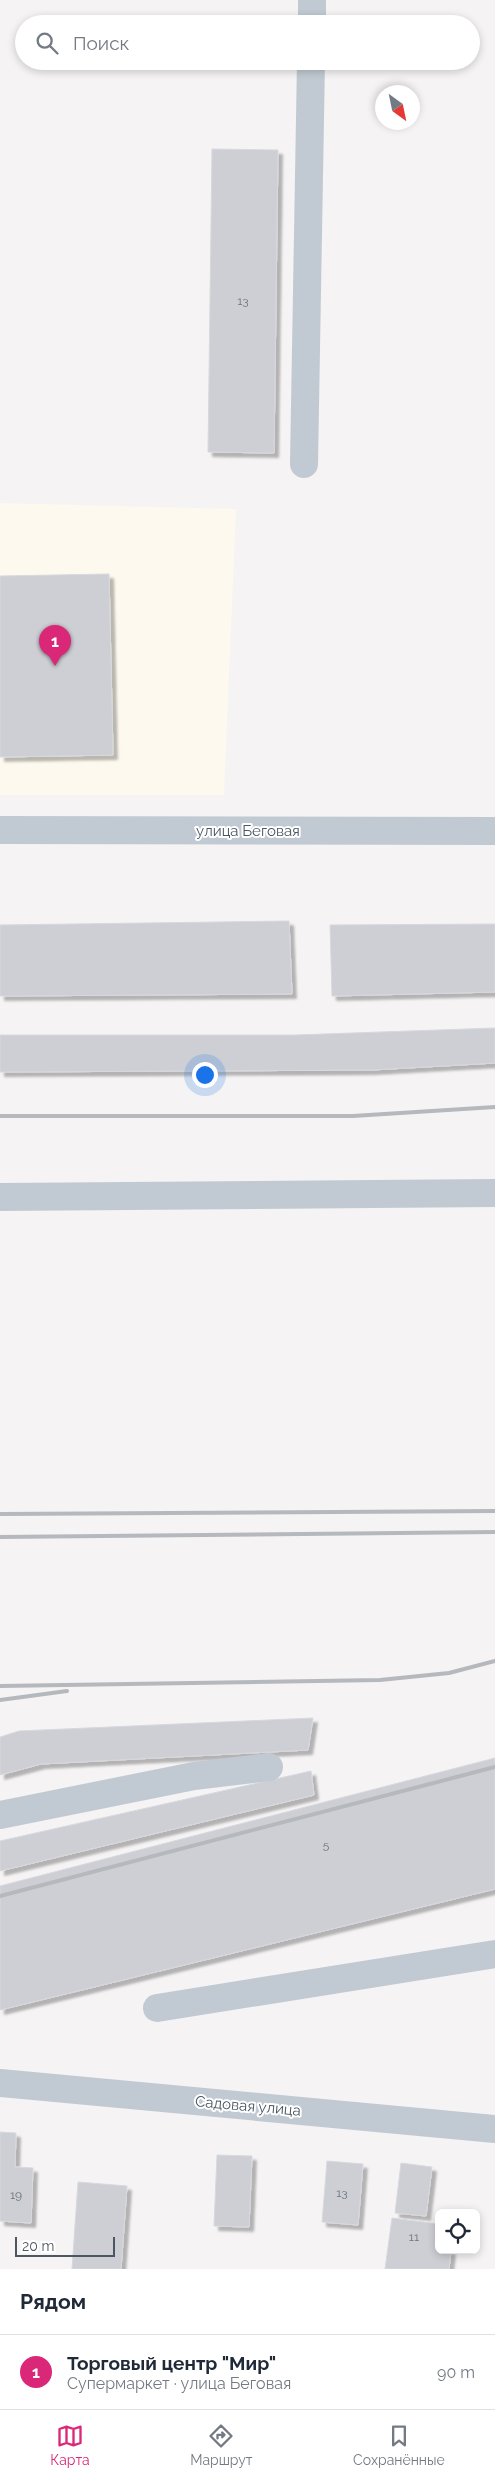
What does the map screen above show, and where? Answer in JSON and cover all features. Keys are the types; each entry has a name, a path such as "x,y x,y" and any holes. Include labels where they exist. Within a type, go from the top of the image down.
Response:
{"street":[{"path":"312,0 312,15"},
{"path":"304,464 311,70"},
{"name":"улица Беговая","path":"0,830 495,831"},
{"path":"0,1197 495,1193"},
{"path":"0,1814 194,1776 268,1767"},
{"path":"156,2008 495,1954"},
{"name":"Садовая улица","path":"0,2083 495,2129"}],"shaded area":[{"path":"0,503 236,509 224,795 0,795"}],"building":[{"path":"212,149 278,150 274,453 208,452"},
{"path":"109,574 113,755 0,757 0,576"},
{"path":"289,921 292,994 0,996 0,925"},
{"path":"495,924 495,992 332,996 330,925"},
{"path":"495,1028 495,1063 372,1070 0,1072 0,1035 295,1035"},
{"path":"313,1718 308,1750 41,1764 0,1775 0,1737 19,1731"},
{"path":"495,1758 495,1889 0,2010 0,1886"},
{"path":"311,1771 314,1795 0,1871 0,1841"},
{"path":"0,2132 16,2133 15,2167 33,2168 31,2223 0,2221"},
{"path":"217,2155 252,2156 249,2227 214,2226"},
{"path":"327,2161 363,2164 358,2225 322,2222"},
{"path":"401,2163 432,2167 426,2216 395,2213"},
{"path":"78,2182 127,2186 121,2269 72,2269"},
{"path":"392,2218 435,2223 435,2254 451,2254 449,2269 385,2269"}],"railway":[{"path":"0,1116 353,1116 495,1107"},
{"path":"0,1514 495,1511"},
{"path":"0,1537 495,1532"},
{"path":"0,1686 380,1680 449,1673 495,1661"},
{"path":"0,1700 67,1691"},
{"path":"0,1896 495,1767"}],"place":[{"name":"Торговый центр \"Мир\"","path":"55,666"}]}
